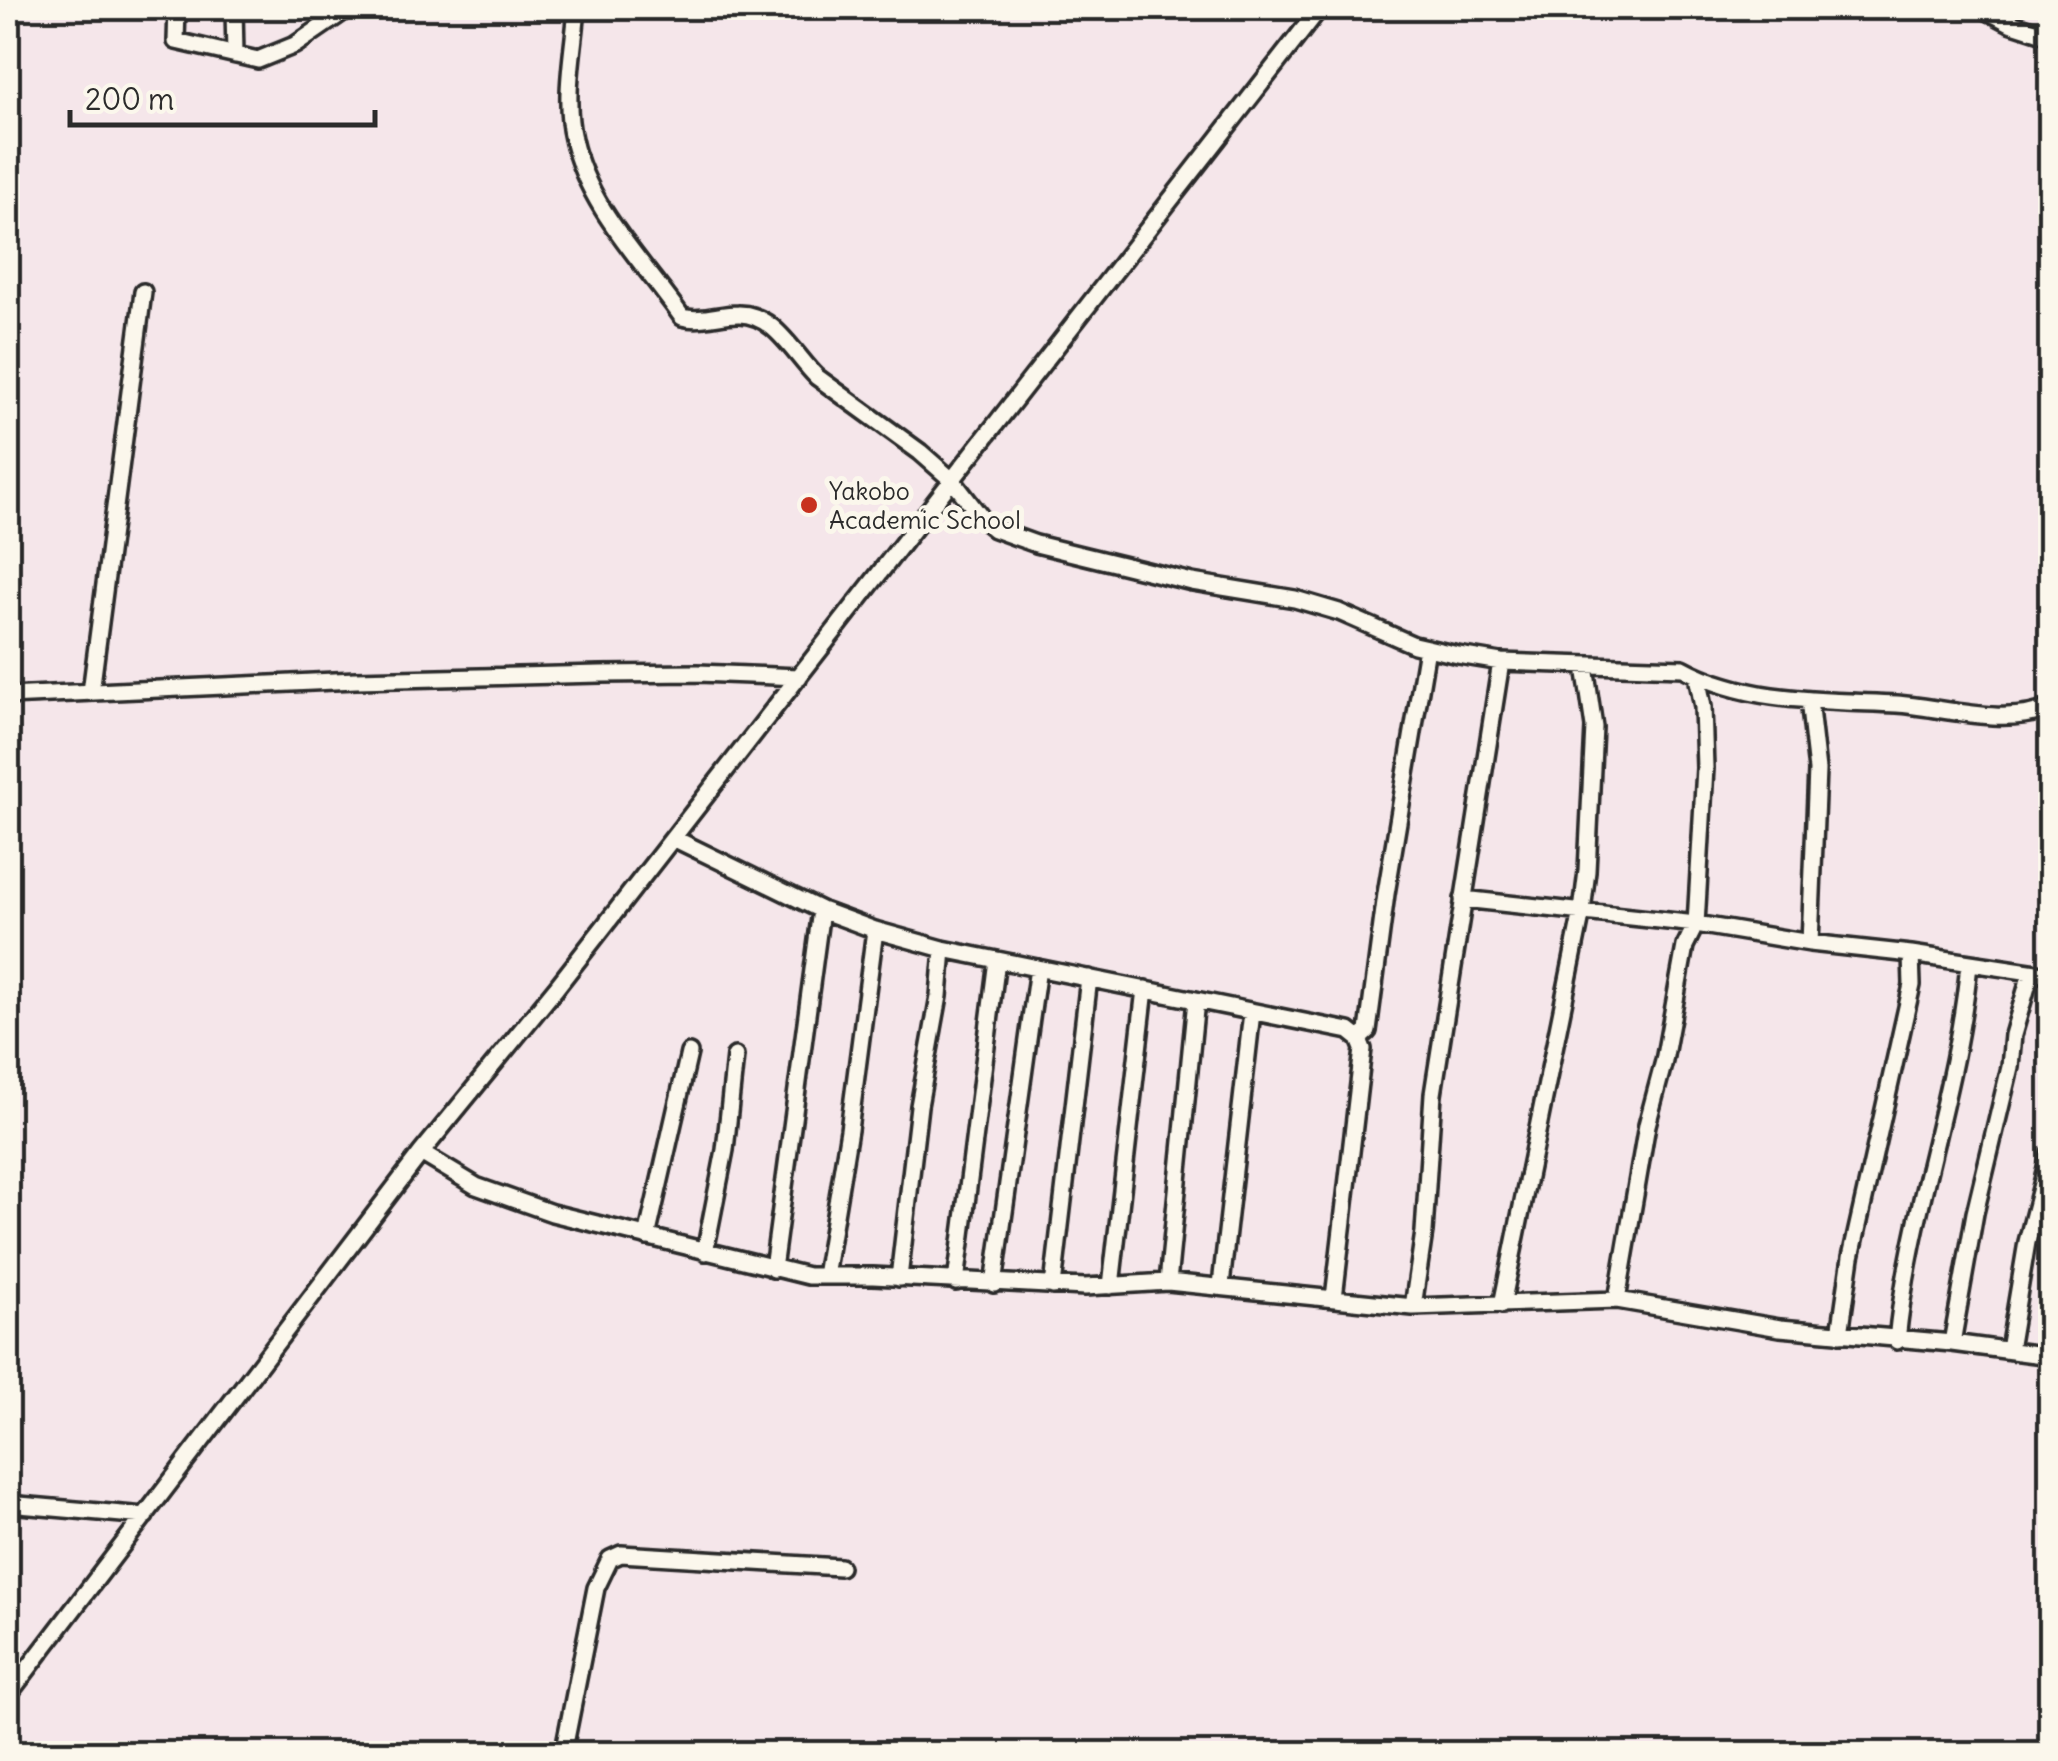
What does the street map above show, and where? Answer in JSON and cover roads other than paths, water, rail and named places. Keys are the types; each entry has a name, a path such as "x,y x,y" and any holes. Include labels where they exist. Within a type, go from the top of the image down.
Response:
{"street":[{"path":"177,8 176,41 258,60 277,54 349,8"},
{"path":"234,8 234,55"},
{"path":"577,8 570,108 573,142 602,209 682,317 694,320 753,315 797,349 804,365 817,376 920,452 953,482 983,520 1010,536 1129,569 1318,605 1427,648 1501,662 1683,668 1697,676 1769,696 1808,700 2026,715 2050,706"},
{"path":"8,1696 421,1153 953,482 1320,8"},
{"path":"1982,8 2010,24 2050,36"},
{"path":"91,692 143,292"},
{"path":"1359,1039 1368,1031 1386,894 1427,648"},
{"path":"1412,1308 1424,1232 1434,1094 1501,662"},
{"path":"1502,1305 1582,911 1594,728 1585,666"},
{"path":"8,696 601,674 698,672 799,677"},
{"path":"1617,1300 1685,946 1696,924 1704,768 1704,706 1697,676"},
{"path":"1808,700 1817,770 1810,943"},
{"path":"673,838 822,910 876,930 943,949 1349,1031 1359,1039 1363,1050 1334,1298"},
{"path":"1463,899 1696,924 2050,975"},
{"path":"773,1269 822,910"},
{"path":"825,1276 876,930"},
{"path":"899,1278 943,949"},
{"path":"1840,1334 1851,1257 1912,986 1912,954"},
{"path":"956,1282 997,960"},
{"path":"1897,1340 1911,1251 1965,1007 1970,964"},
{"path":"994,1284 1038,968"},
{"path":"1952,1343 1975,1214 2010,1067 2012,1035 2031,973"},
{"path":"1053,1286 1089,978"},
{"path":"1112,1286 1145,989"},
{"path":"1168,1282 1196,1000"},
{"path":"1221,1286 1252,1012"},
{"path":"646,1238 689,1053"},
{"path":"705,1252 725,1150 735,1056"},
{"path":"2008,1350 2026,1242 2050,1152"},
{"path":"421,1153 491,1192 552,1213 773,1269 825,1276 1053,1286 1168,1282 1412,1308 1617,1300 1780,1328 2050,1356"},
{"path":"8,1504 145,1516"},
{"path":"563,1754 596,1588 610,1559 621,1554 840,1567"}],"place":[{"name":"Yakobo Academic School","path":"809,505"}]}
